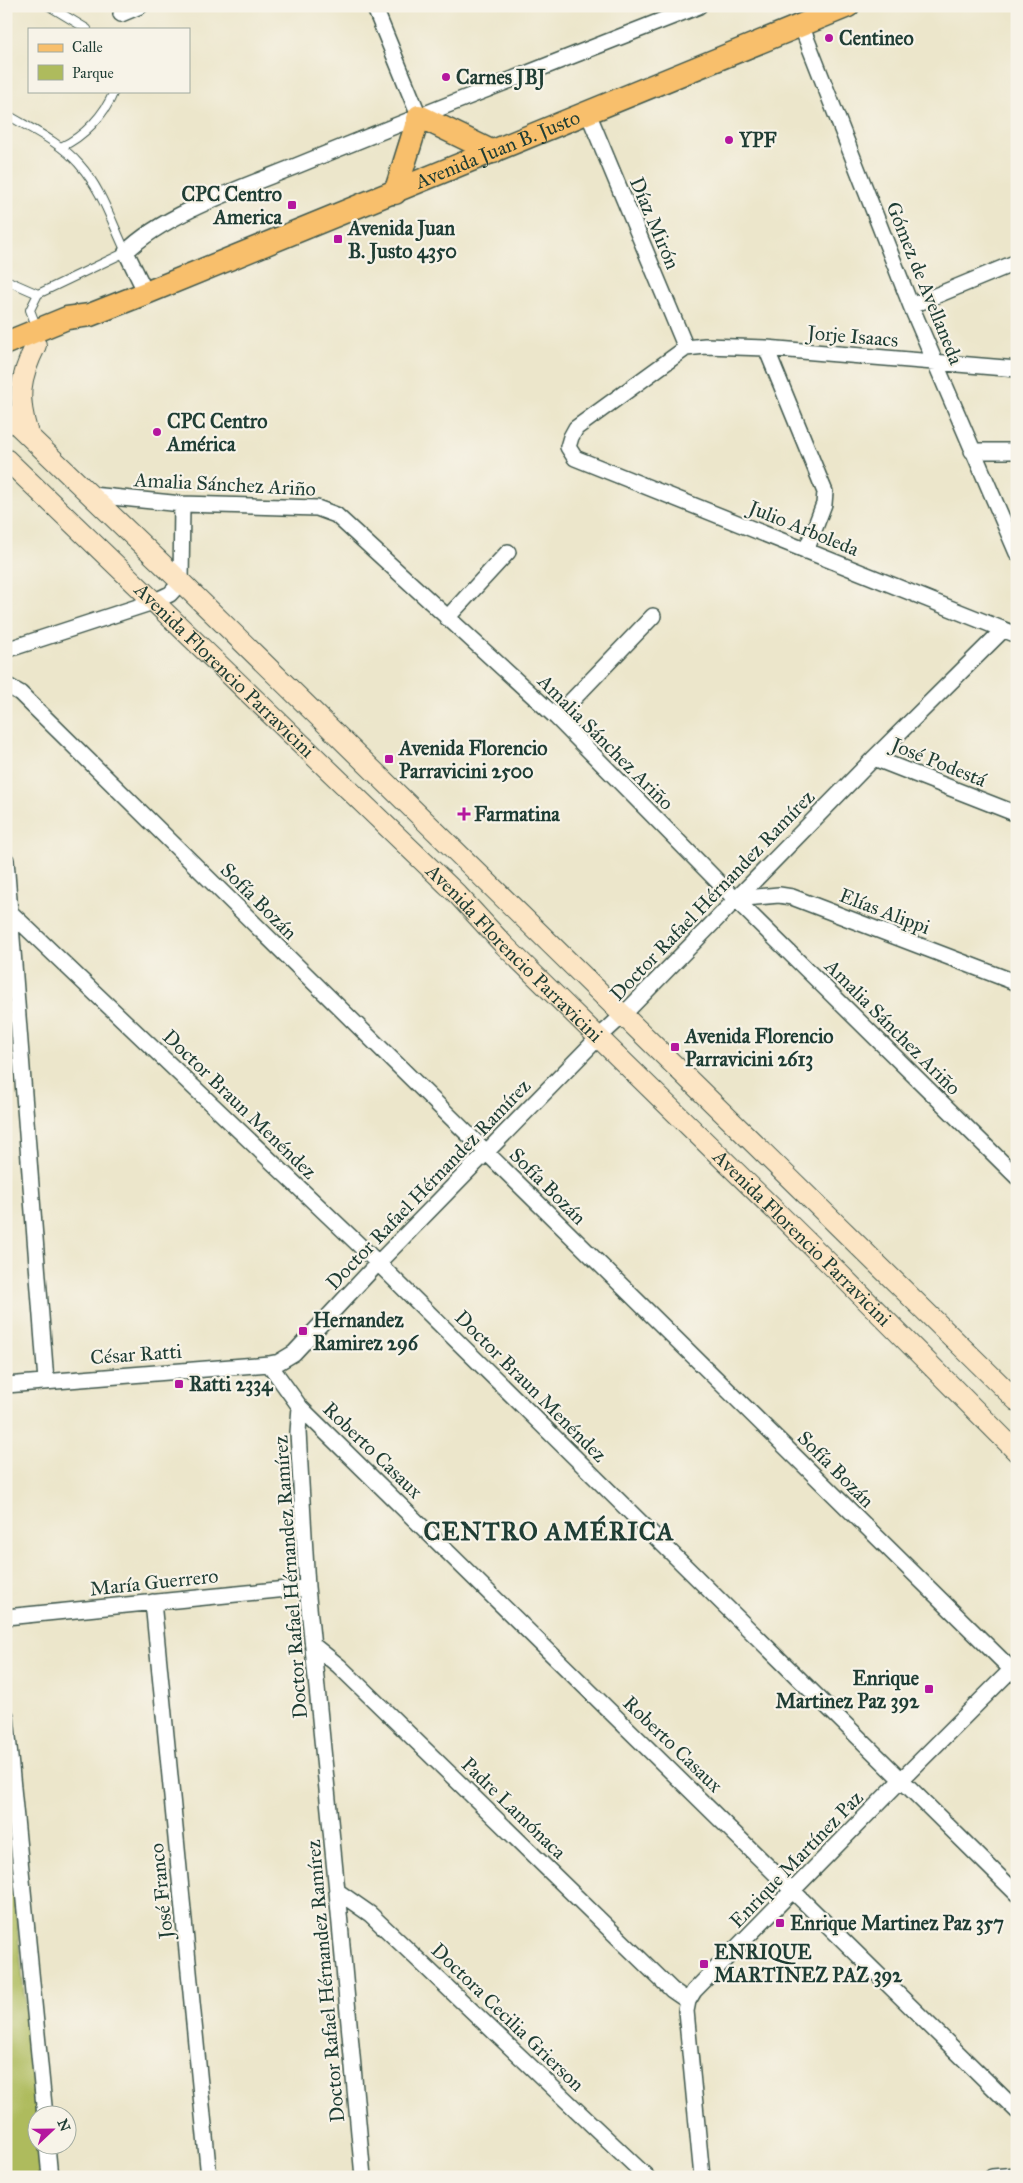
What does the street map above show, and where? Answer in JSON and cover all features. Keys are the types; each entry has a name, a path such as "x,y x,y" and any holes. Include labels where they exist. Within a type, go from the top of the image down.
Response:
{"main road":[{"name":"Avenida Juan B. Justo","path":"6,358 67,318 90,315 146,293 395,193 848,6"},
{"path":"395,193 418,116 493,152"},
{"path":"29,436 21,412 20,395 27,363 37,338"},
{"name":"Avenida Juan B. Justo","path":"6,343 37,338"},
{"name":"Avenida Florencio Parravicini","path":"6,414 92,495 1017,1401"},
{"name":"Avenida Florencio Parravicini","path":"6,459 450,888 598,1038 832,1266 1017,1452"}],"street":[{"path":"121,14 140,6"},
{"path":"374,6 418,116"},
{"path":"146,293 126,252 140,238 201,206 418,116 699,6"},
{"name":"Gómez de Avellaneda","path":"801,25 911,306 1017,553"},
{"name":"Díaz Mirón","path":"588,113 686,348"},
{"path":"911,306 1017,262"},
{"name":"Jorje Isaacs","path":"686,348 705,346 766,348 935,364 1017,369"},
{"name":"Julio Arboleda","path":"686,348 576,428 568,447 575,458 1010,633"},
{"path":"766,348 825,492 824,504 806,551"},
{"path":"972,451 1017,451"},
{"name":"Amalia Sánchez Ariño","path":"92,495 182,504 316,508 336,515 556,717 735,899 1017,1177"},
{"path":"6,650 153,602 170,594 181,582 182,504"},
{"path":"447,618 508,552"},
{"path":"556,717 653,616"},
{"name":"Doctor Rafael Hérnandez Ramírez","path":"363,2177 337,1891 306,1587 298,1432 300,1407 269,1364 279,1362 294,1353 378,1263 874,758 1010,633"},
{"name":"Sofía Bozán","path":"6,684 20,693 486,1154 1015,1669"},
{"name":"José Podestá","path":"874,758 1017,814"},
{"path":"6,860 46,1381"},
{"name":"Elías Alippi","path":"735,899 779,895 792,897 1017,983"},
{"name":"Doctor Braun Menéndez","path":"11,913 378,1263 1017,1894"},
{"name":"César Ratti","path":"6,1385 269,1364"},
{"name":"Roberto Casaux","path":"300,1407 1017,2111"},
{"name":"María Guerrero","path":"6,1617 306,1587"},
{"name":"José Franco","path":"153,1602 209,2177"},
{"name":"Padre Lamónaca","path":"313,1644 339,1666 672,1990 688,2000"},
{"name":"Enrique Martínez Paz","path":"688,2000 900,1780 1015,1669"},
{"path":"6,1716 43,2106"},
{"name":"Doctora Cecilia Grierson","path":"337,1891 370,1914 646,2177"},
{"path":"688,2000 686,2011 702,2177"},
{"path":"48,2156 50,2177"},
{"path":"992,2177 1017,2174"}],"lane":[{"path":"49,6 84,28"},
{"path":"60,147 74,141 92,123 110,101 114,92"},
{"path":"6,114 60,147 79,164 93,184 126,252 38,294 30,310 37,338"},
{"path":"6,280 38,294"}],"green space":[{"path":"6,1812 35,2106 28,2106 28,2156 41,2156 43,2177 6,2177"}],"place":[{"name":"Centineo","path":"829,38"},
{"name":"Carnes JBJ","path":"446,77"},
{"name":"YPF","path":"729,140"},
{"name":"CPC Centro America","path":"292,205"},
{"name":"Avenida Juan B. Justo 4350","path":"338,239"},
{"name":"CPC Centro América","path":"157,432"},
{"name":"Avenida Florencio Parravicini 2500","path":"389,759"},
{"name":"Farmatina","path":"464,814"},
{"name":"Avenida Florencio Parravicini 2613","path":"675,1047"},
{"name":"Hernandez Ramirez 296","path":"303,1331"},
{"name":"Ratti 2334","path":"179,1384"},
{"name":"Enrique Martinez Paz 392","path":"929,1689"},
{"name":"Enrique Martinez Paz 357","path":"780,1923"},
{"name":"ENRIQUE MARTINEZ PAZ 392","path":"704,1964"}],"district":[{"name":"CENTRO AMÉRICA","path":"549,1531"}]}
